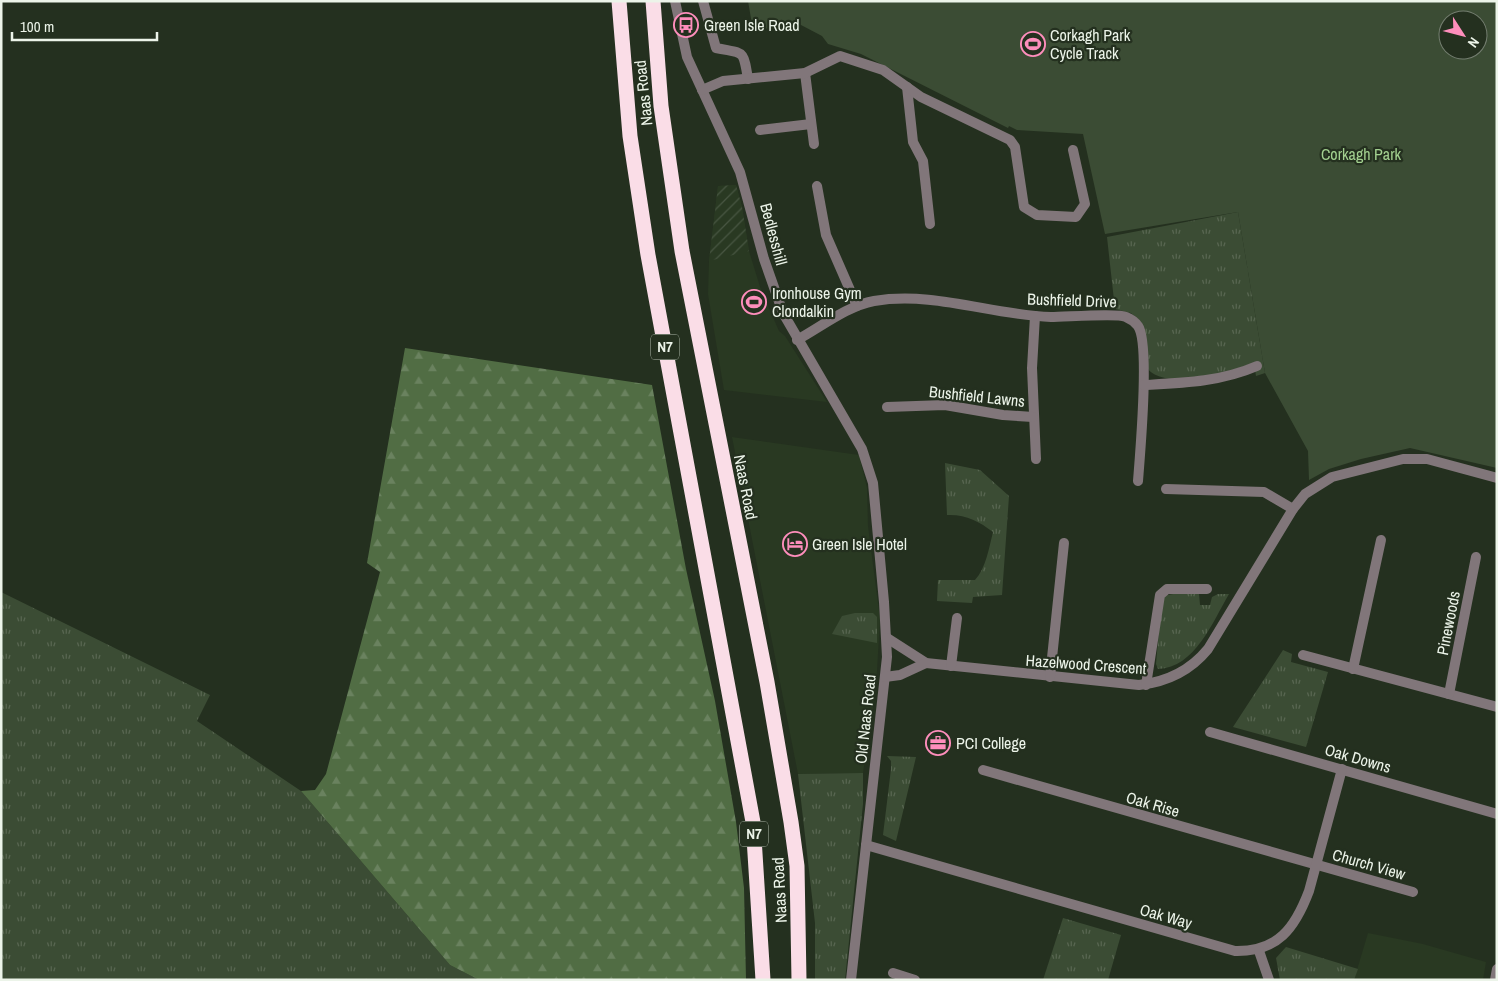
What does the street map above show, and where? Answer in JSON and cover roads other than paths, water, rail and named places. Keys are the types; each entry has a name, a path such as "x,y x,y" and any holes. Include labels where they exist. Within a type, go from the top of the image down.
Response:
{"highway":[{"name":"Naas Road","path":"619,1 630,136 648,254 753,822 763,980"},
{"name":"Naas Road","path":"653,1 661,106 682,251 767,682 791,822 797,866 799,980"}],"street":[{"path":"675,1 686,57 702,90 723,81 805,74 840,56 883,70 934,104 1010,140 1015,147 1024,207 1037,215 1076,216 1083,210 1085,204 1073,150"},
{"path":"703,1 716,48 737,50 745,57 748,79"},
{"path":"805,74 814,144"},
{"path":"907,86 914,142 923,161 930,224"},
{"name":"Bedlesshill","path":"702,90 740,172 782,313 849,424 867,462"},
{"path":"760,130 811,124"},
{"path":"817,186 826,235 857,306"},
{"name":"Bushfield Drive","path":"797,340 857,306 897,298 939,300 1036,316 1078,318 1116,314 1133,321 1140,328 1144,385 1138,481"},
{"name":"Bushfield Lawns","path":"1036,316 1033,417 1036,459"},
{"path":"1144,385 1202,382 1241,373 1257,366"},
{"name":"Bushfield Lawns","path":"887,407 945,405 1004,415 1033,417"},
{"name":"Hazelwood Crescent","path":"926,664 1146,684 1177,676 1192,666 1208,649 1296,505 1313,488 1332,477 1403,458 1427,459 1497,478"},
{"name":"Old Naas Road","path":"851,980 885,678 887,638 873,483 867,462"},
{"path":"1166,489 1264,492 1296,505"},
{"path":"1353,669 1381,540"},
{"path":"1050,676 1064,543"},
{"name":"Pinewoods","path":"1449,694 1476,557"},
{"path":"1146,684 1160,595 1167,589 1207,589"},
{"path":"951,666 957,618"},
{"path":"887,638 926,664"},
{"path":"1303,655 1497,707"},
{"path":"885,678 900,675 926,664"},
{"name":"Oak Downs","path":"1210,732 1497,814"},
{"path":"1269,980 1259,951 1275,942 1292,928 1302,910 1342,769"},
{"name":"Oak Rise","path":"983,770 1316,865"},
{"name":"Oak Way","path":"866,845 1235,952 1259,951"},
{"name":"Church View","path":"1316,865 1413,892"},
{"path":"1494,980 1497,969"},
{"path":"893,973 915,980"}],"place":[{"name":"Green Isle Road","path":"686,25"},
{"name":"Corkagh Park Cycle Track","path":"1033,44"},
{"name":"Ironhouse Gym Clondalkin","path":"754,302"},
{"name":"Green Isle Hotel","path":"795,544"},
{"name":"PCI College","path":"938,743"}],"park label":[{"name":"Corkagh Park","path":"1361,154"}]}
